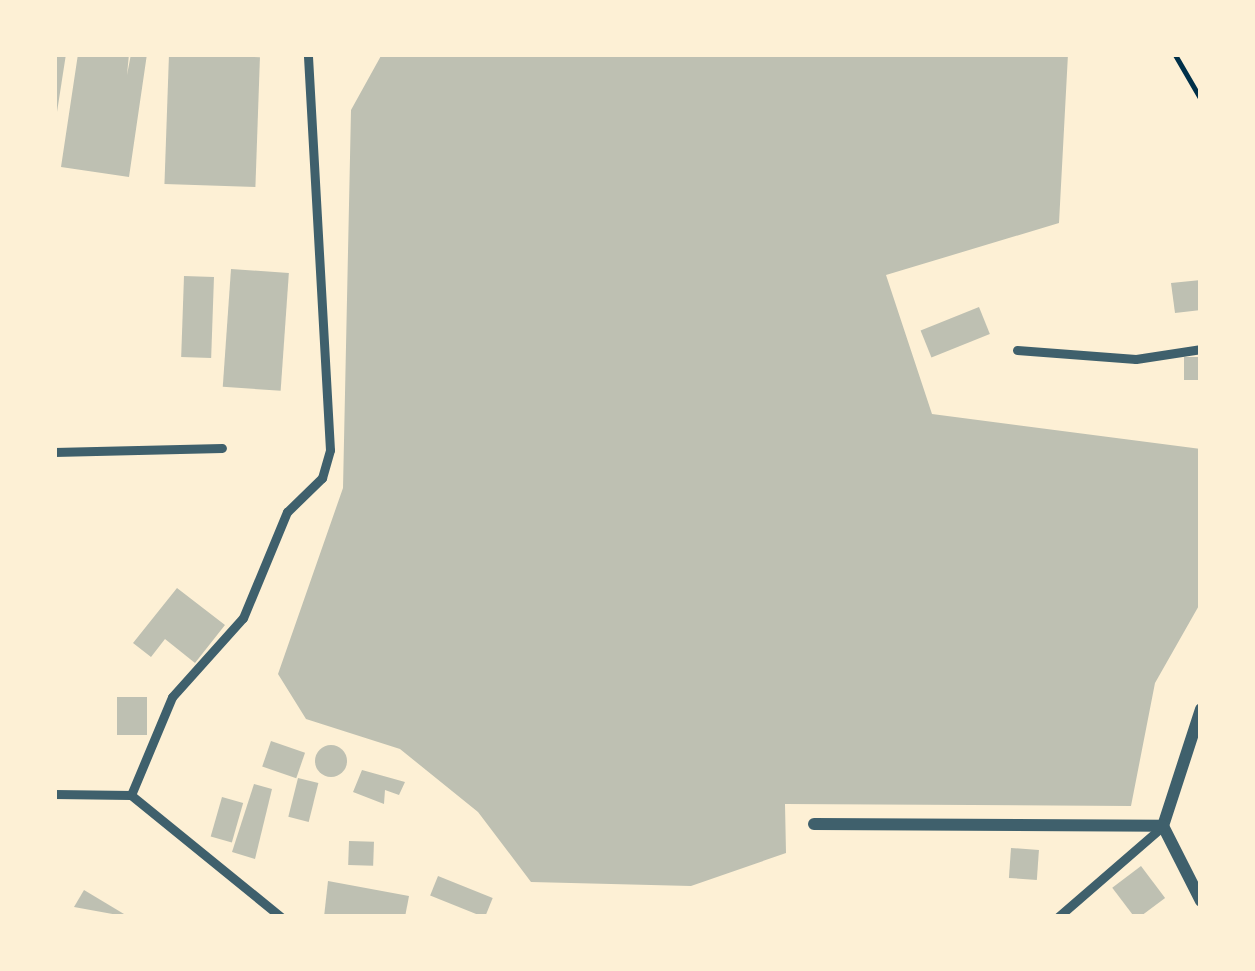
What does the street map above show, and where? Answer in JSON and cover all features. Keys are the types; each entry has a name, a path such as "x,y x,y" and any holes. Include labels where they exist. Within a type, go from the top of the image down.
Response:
{"street":[{"path":"131,795 172,697 243,617 287,512 322,478 331,450 308,54"},
{"path":"1017,350 1136,359 1201,349"},
{"path":"54,452 223,448"},
{"path":"1058,917 1163,826 1201,708"},
{"path":"54,794 131,795 280,917"},
{"path":"814,824 1163,826"},
{"path":"1163,826 1201,901"}],"path":[{"path":"1175,54 1201,99"}],"building":[{"path":"54,54 66,54 57,112 54,111"},
{"path":"78,54 129,54 127,75 131,54 147,54 129,177 61,167"},
{"path":"169,54 260,57 255,187 164,184"},
{"path":"382,54 1068,54 1059,223 886,275 932,414 1201,449 1201,602 1155,683 1131,806 785,804 786,853 691,886 531,882 478,812 400,749 306,719 278,674 343,488 351,110"},
{"path":"231,269 289,273 281,391 223,387"},
{"path":"184,276 214,277 211,358 181,357"},
{"path":"1201,280 1201,310 1175,313 1171,283"},
{"path":"979,307 990,334 931,357 921,331"},
{"path":"1184,357 1201,357 1201,380 1184,380"},
{"path":"177,588 225,625 195,663 165,639 151,657 133,643"},
{"path":"117,697 147,697 147,735 117,735"},
{"path":"271,741 305,753 296,778 262,767"},
{"path":"331,745 343,749 347,761 343,773 331,777 319,773 315,761 319,749"},
{"path":"362,770 405,782 399,795 385,790 384,804 353,792"},
{"path":"298,778 318,783 309,822 288,817"},
{"path":"254,784 272,789 255,859 232,852"},
{"path":"222,797 243,803 232,842 211,836"},
{"path":"349,841 374,842 373,866 348,865"},
{"path":"1011,848 1039,850 1037,880 1009,878"},
{"path":"1141,866 1165,898 1134,917 1112,888"},
{"path":"438,876 493,898 483,917 430,895"},
{"path":"328,881 409,896 405,917 324,917"},
{"path":"84,890 129,917 74,907"}]}
